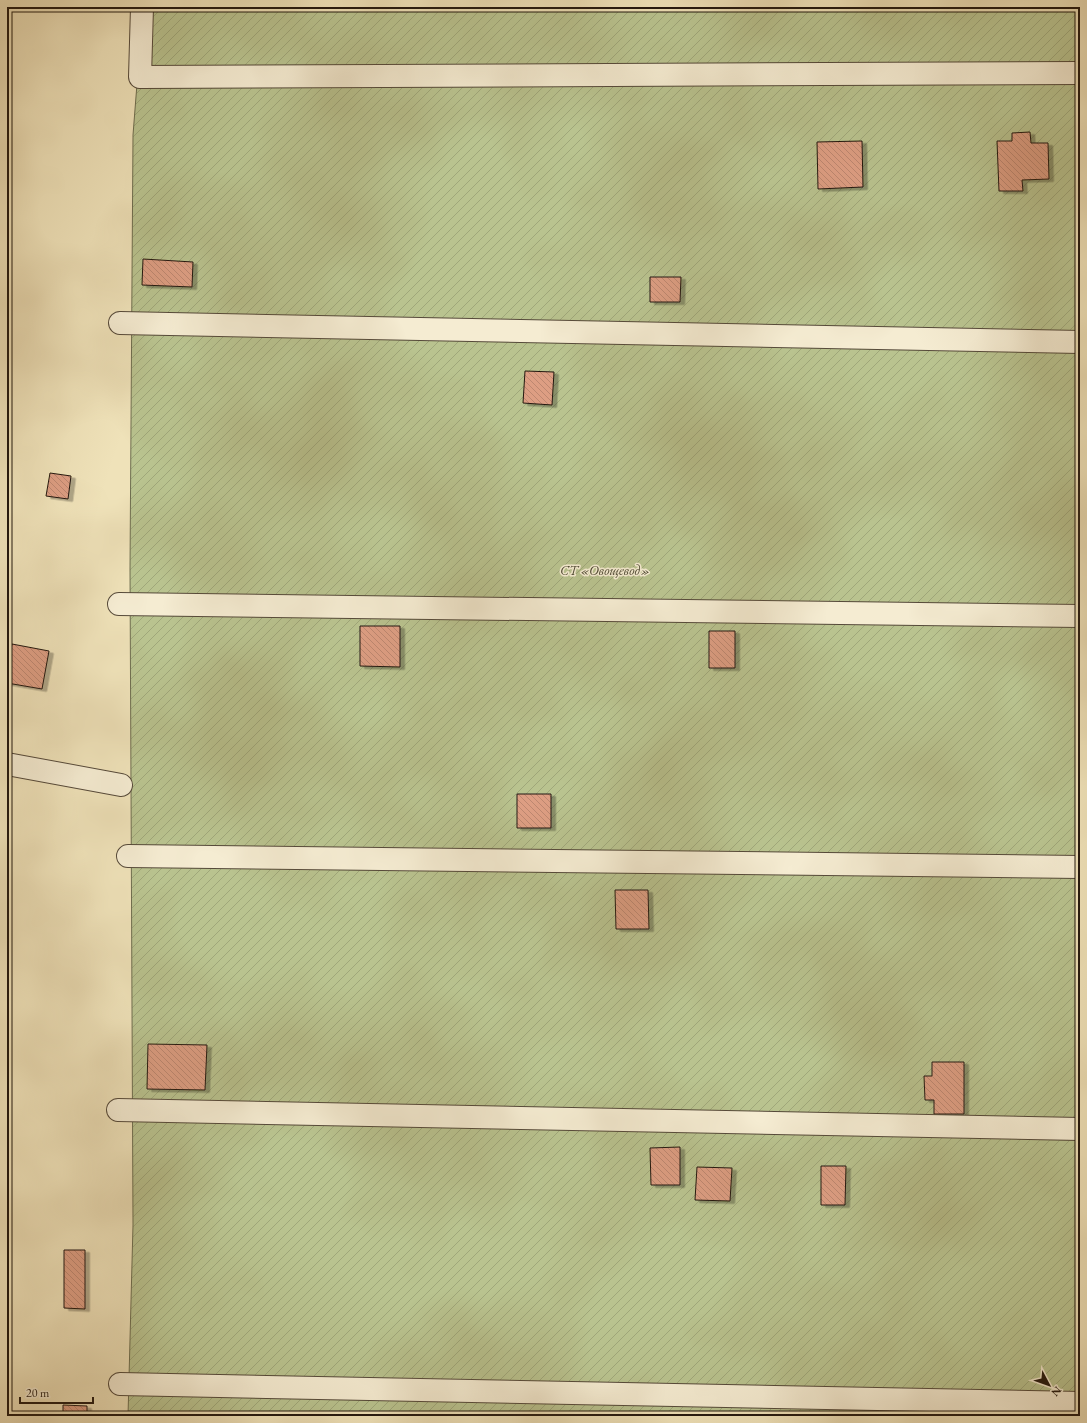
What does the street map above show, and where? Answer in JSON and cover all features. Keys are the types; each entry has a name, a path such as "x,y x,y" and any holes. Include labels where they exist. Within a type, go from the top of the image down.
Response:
{"street":[{"path":"142,7 140,77 1080,73"},
{"path":"120,323 1080,342"},
{"path":"119,604 1080,616"},
{"path":"7,764 121,785"},
{"path":"128,856 1080,867"},
{"path":"118,1110 1080,1128"},
{"path":"120,1384 1080,1403"}],"green space":[{"name":"СТ «Овощевод»","path":"143,7 1080,7 1080,1416 128,1416 133,1225 130,569 133,135"}],"building":[{"path":"1030,132 1031,143 1048,143 1049,179 1022,180 1023,191 999,191 997,141 1012,141 1012,133"},
{"path":"862,141 863,187 818,189 817,142"},
{"path":"143,259 193,262 192,287 142,285"},
{"path":"650,277 681,277 680,302 650,302"},
{"path":"525,371 554,372 552,405 523,403"},
{"path":"50,473 71,476 68,499 46,496"},
{"path":"360,626 400,626 400,667 360,666"},
{"path":"709,631 735,631 735,668 709,668"},
{"path":"12,644 49,651 42,689 7,683 7,671"},
{"path":"517,794 551,794 551,828 517,828"},
{"path":"615,890 648,890 649,929 616,929"},
{"path":"148,1044 207,1045 205,1090 147,1089"},
{"path":"932,1062 964,1062 964,1114 934,1114 934,1100 925,1100 924,1076 932,1076"},
{"path":"680,1147 680,1185 651,1185 650,1148"},
{"path":"821,1166 846,1166 845,1205 821,1205"},
{"path":"697,1167 732,1168 730,1201 695,1200"},
{"path":"64,1250 85,1250 85,1309 64,1308"},
{"path":"63,1405 87,1406 87,1416 63,1416"}]}
